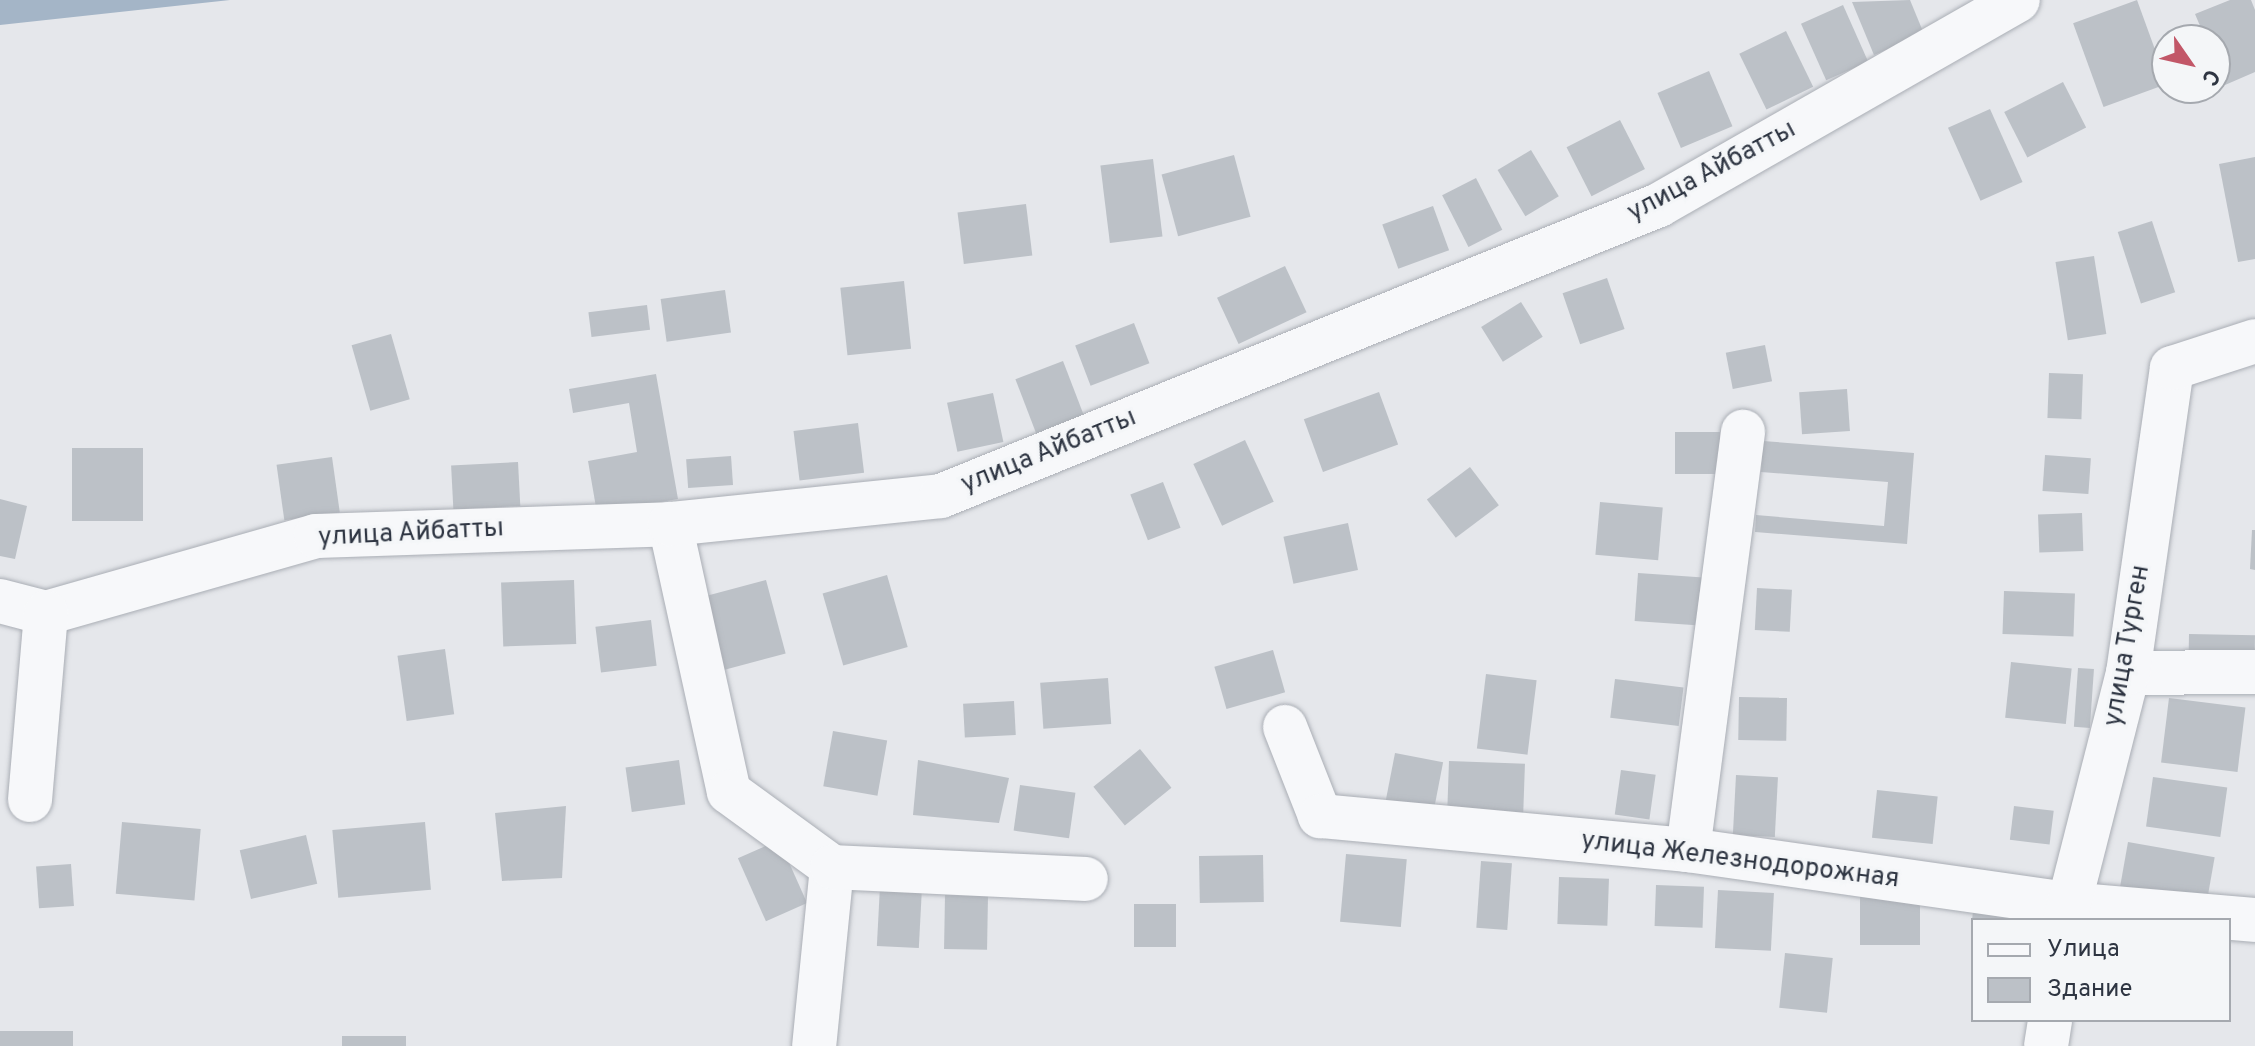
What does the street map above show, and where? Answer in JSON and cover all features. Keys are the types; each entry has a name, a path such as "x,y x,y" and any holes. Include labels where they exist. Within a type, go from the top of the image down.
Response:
{"street":[{"name":"улица Айбатты","path":"46,613 316,536 670,524 941,496 1659,205 2018,0"},
{"name":"улица Турген","path":"2067,912 2128,673 2172,368 2255,341"},
{"path":"1688,850 1743,432"},
{"path":"670,524 729,792 832,867 1086,879"},
{"path":"0,601 46,613 30,800"},
{"path":"2128,673 2255,672"},
{"name":"улица Железнодорожная","path":"1285,727 1320,816 1688,850 2067,912 2208,918"},
{"path":"814,1046 832,867"},
{"name":"улица Железнодорожная","path":"2231,919 2255,920"},
{"path":"2046,1046 2050,1022"}],"water":[{"path":"0,0 230,0 0,25"}],"building":[{"path":"1910,0 1924,34 1874,55 1852,2"},
{"path":"2137,0 2151,38 2151,90 2104,107 2073,23"},
{"path":"2230,0 2251,0 2255,10 2255,72 2231,82 2231,24 2199,24 2195,14"},
{"path":"1843,5 1868,62 1826,80 1801,24"},
{"path":"1786,31 1813,87 1766,110 1739,54"},
{"path":"1709,71 1732,126 1681,148 1657,93"},
{"path":"2063,82 2086,127 2027,157 2004,112"},
{"path":"1990,109 2023,182 1981,201 1948,128"},
{"path":"1620,120 1645,169 1592,196 1567,147"},
{"path":"1531,150 1559,196 1525,216 1498,170"},
{"path":"1234,155 1251,217 1178,236 1162,174"},
{"path":"2255,157 2255,259 2238,262 2219,164"},
{"path":"1153,159 1163,236 1110,243 1100,165"},
{"path":"1476,178 1502,230 1468,247 1442,195"},
{"path":"1026,204 1032,256 964,264 958,212"},
{"path":"1433,206 1449,250 1398,269 1382,224"},
{"path":"2152,221 2175,292 2141,303 2118,232"},
{"path":"2094,256 2106,334 2068,340 2055,262"},
{"path":"1285,266 1307,312 1239,344 1217,298"},
{"path":"1607,278 1625,329 1580,344 1563,293"},
{"path":"904,281 911,349 847,355 840,288"},
{"path":"725,290 731,333 667,342 661,299"},
{"path":"1521,302 1543,337 1503,362 1481,327"},
{"path":"647,305 650,330 591,337 588,312"},
{"path":"1134,323 1149,363 1091,386 1075,346"},
{"path":"391,334 410,399 370,411 352,345"},
{"path":"1765,345 1772,381 1733,389 1726,353"},
{"path":"1063,361 1086,421 1038,439 1015,379"},
{"path":"2049,373 2083,374 2081,419 2047,418"},
{"path":"656,374 678,499 597,513 588,461 637,452 629,403 573,413 569,389"},
{"path":"1847,389 1850,431 1802,434 1799,392"},
{"path":"1379,392 1398,445 1323,472 1304,419"},
{"path":"993,393 1003,442 957,452 947,403"},
{"path":"858,423 864,473 800,481 793,431"},
{"path":"1675,432 1720,432 1720,474 1675,474"},
{"path":"1245,440 1274,502 1222,526 1193,464"},
{"path":"1763,441 1914,453 1907,544 1755,532 1756,515 1884,526 1888,482 1761,472"},
{"path":"72,448 143,448 143,521 72,521"},
{"path":"2045,455 2091,458 2088,494 2042,491"},
{"path":"731,456 733,485 688,488 686,459"},
{"path":"332,457 340,512 284,520 277,465"},
{"path":"518,462 520,506 453,509 451,466"},
{"path":"1470,467 1499,505 1456,538 1427,499"},
{"path":"1163,482 1181,528 1148,540 1130,495"},
{"path":"0,499 27,506 15,559 0,556"},
{"path":"1600,502 1663,507 1658,560 1595,555"},
{"path":"2082,513 2083,551 2039,553 2038,515"},
{"path":"1348,523 1358,570 1293,584 1283,537"},
{"path":"2252,530 2255,530 2255,570 2250,569"},
{"path":"1638,573 1707,578 1703,626 1635,621"},
{"path":"887,575 908,647 843,666 823,593"},
{"path":"574,580 576,644 503,647 501,583"},
{"path":"766,580 786,653 721,671 701,597"},
{"path":"1757,588 1792,590 1790,632 1755,630"},
{"path":"2004,591 2075,593 2073,636 2002,634"},
{"path":"651,620 657,666 601,672 595,627"},
{"path":"2189,634 2255,635 2254,665 2188,664"},
{"path":"445,649 454,714 407,721 397,656"},
{"path":"1273,650 1285,692 1226,709 1214,667"},
{"path":"2011,662 2072,668 2066,724 2005,718"},
{"path":"2078,668 2094,669 2090,728 2074,727"},
{"path":"1486,674 1537,680 1527,755 1477,748"},
{"path":"1108,678 1111,724 1043,729 1040,683"},
{"path":"1615,679 1683,687 1679,726 1610,718"},
{"path":"1739,697 1787,698 1786,741 1738,740"},
{"path":"2169,698 2245,707 2238,772 2161,763"},
{"path":"1014,701 1016,735 965,738 963,704"},
{"path":"833,731 887,741 877,796 823,786"},
{"path":"1140,749 1171,788 1125,826 1093,787"},
{"path":"1395,753 1443,762 1433,812 1385,803"},
{"path":"679,760 685,805 632,812 626,768"},
{"path":"918,760 1009,778 999,823 913,815"},
{"path":"1449,761 1525,764 1523,819 1447,816"},
{"path":"1621,770 1656,775 1649,819 1615,815"},
{"path":"1736,775 1778,777 1775,837 1733,835"},
{"path":"2153,777 2227,787 2220,837 2146,827"},
{"path":"1020,785 1075,793 1069,838 1014,831"},
{"path":"1877,790 1938,796 1933,844 1872,838"},
{"path":"566,806 562,878 502,881 495,813"},
{"path":"2014,806 2054,811 2050,845 2010,840"},
{"path":"122,822 201,829 194,901 116,894"},
{"path":"425,822 431,890 338,898 332,830"},
{"path":"306,835 317,884 251,899 240,850"},
{"path":"779,840 807,903 766,921 738,858"},
{"path":"2128,842 2215,857 2207,902 2120,886"},
{"path":"1346,854 1407,859 1401,927 1340,922"},
{"path":"1263,855 1264,902 1200,903 1199,856"},
{"path":"1481,861 1512,863 1507,930 1476,928"},
{"path":"71,864 74,906 39,908 36,866"},
{"path":"1559,877 1609,879 1607,926 1557,924"},
{"path":"1656,885 1704,887 1703,928 1655,926"},
{"path":"880,886 922,888 919,948 877,946"},
{"path":"1718,890 1774,893 1771,951 1715,948"},
{"path":"1860,894 1920,894 1920,945 1860,945"},
{"path":"945,895 988,896 987,950 944,949"},
{"path":"1974,903 2025,918 1972,918"},
{"path":"1134,904 1176,904 1176,947 1134,947"},
{"path":"1785,953 1833,958 1827,1013 1779,1008"},
{"path":"0,1031 73,1031 73,1046 0,1046"},
{"path":"342,1036 406,1036 406,1046 342,1046"}]}
